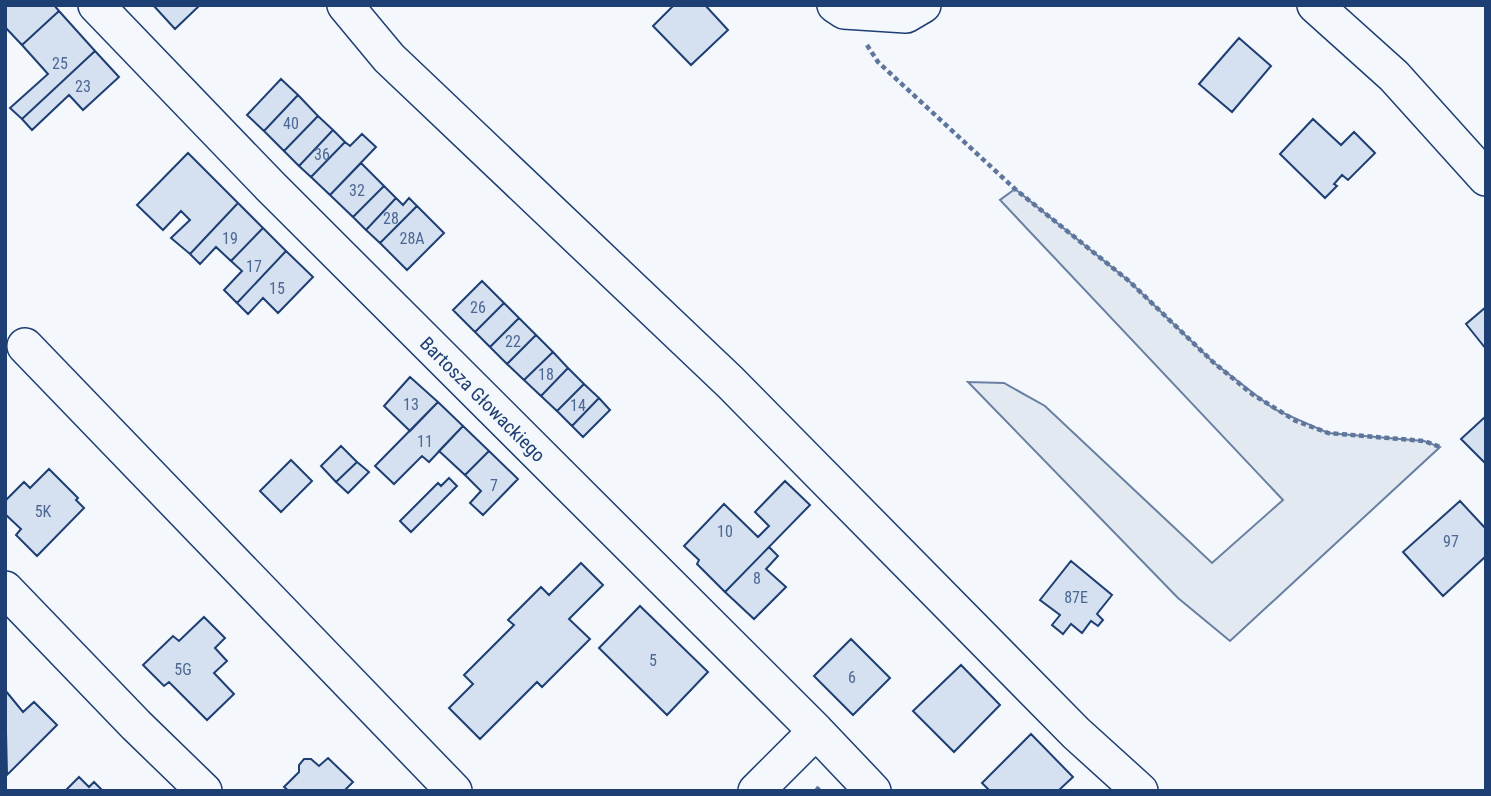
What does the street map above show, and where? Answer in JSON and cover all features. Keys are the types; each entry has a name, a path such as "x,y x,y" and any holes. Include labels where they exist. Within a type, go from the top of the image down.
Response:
{"street":[{"name":"Bartosza Głowackiego","path":"96,5 270,186 873,791"},
{"path":"345,5 389,58 730,383 1076,733 1140,791"},
{"path":"840,8 906,15 923,5"},
{"path":"1315,5 1394,76 1486,178"},
{"path":"25,346 454,791"},
{"path":"5,589 136,726 205,791"},
{"path":"756,791 816,731"}],"path":[{"path":"840,8 878,61 1015,189 1129,281 1213,362 1252,394 1296,421 1328,433 1424,441 1440,447"}],"shaded area":[{"path":"1015,189 1129,281 1213,362 1274,409 1328,433 1424,441 1440,447 1230,641 1178,598 968,382 1004,383 1045,406 1212,563 1283,500 1000,200"}],"building":[{"path":"5,5 54,5 59,11 22,45 5,27"},
{"path":"153,5 200,5 175,29"},
{"path":"674,5 705,5 728,30 691,65 653,26"},
{"path":"59,11 95,51 22,119 10,108 48,74 22,45"},
{"path":"1239,38 1271,66 1232,112 1199,84"},
{"path":"95,51 119,77 83,110 69,95 32,130 22,119"},
{"path":"281,79 298,95 264,131 247,115"},
{"path":"298,95 318,116 284,151 264,131"},
{"path":"318,116 333,130 299,166 284,151"},
{"path":"1313,119 1341,145 1354,132 1375,153 1348,180 1342,175 1334,184 1337,186 1325,198 1280,154"},
{"path":"333,130 345,142 311,177 299,166"},
{"path":"362,134 376,147 330,195 311,177 345,142 350,146"},
{"path":"188,153 238,203 190,254 171,238 190,220 181,211 163,230 137,205"},
{"path":"361,163 384,186 353,217 330,195"},
{"path":"384,186 396,198 366,230 353,217"},
{"path":"396,198 403,205 409,198 417,206 380,243 366,230"},
{"path":"238,203 263,228 231,261 216,247 200,264 190,254"},
{"path":"417,206 444,233 407,270 380,243"},
{"path":"263,228 286,251 237,303 224,290 242,271 231,261"},
{"path":"286,251 313,277 278,313 263,298 248,314 237,303"},
{"path":"482,281 504,303 475,332 453,310"},
{"path":"504,303 519,318 490,347 475,332"},
{"path":"1486,307 1486,349 1466,324"},
{"path":"519,318 536,335 507,364 490,347"},
{"path":"536,335 553,352 524,380 507,364"},
{"path":"553,352 568,368 541,396 524,380"},
{"path":"568,368 584,384 557,411 541,396"},
{"path":"410,377 438,402 410,431 384,406"},
{"path":"584,384 599,398 572,426 557,411"},
{"path":"599,398 610,410 583,437 572,426"},
{"path":"438,402 463,426 429,462 422,456 394,484 375,466"},
{"path":"1486,416 1486,464 1461,439"},
{"path":"463,426 489,451 465,475 439,451"},
{"path":"341,446 357,462 336,482 321,466"},
{"path":"489,451 518,479 483,515 470,503 481,491 465,475"},
{"path":"291,460 312,481 281,512 260,491"},
{"path":"357,462 369,472 348,493 336,482"},
{"path":"49,469 78,498 76,500 84,508 37,556 16,535 21,529 5,514 5,501 24,482 30,488"},
{"path":"449,478 457,486 411,532 400,521 438,483 441,486"},
{"path":"785,481 810,505 725,592 697,564 699,560 684,546 724,504 758,537 769,526 755,512"},
{"path":"1460,501 1486,529 1486,556 1443,596 1403,552"},
{"path":"769,547 778,556 766,569 786,587 754,619 725,592"},
{"path":"1071,561 1112,595 1097,614 1103,620 1098,626 1091,621 1082,633 1071,624 1063,634 1052,625 1060,615 1040,600"},
{"path":"581,563 603,585 569,619 590,639 542,687 537,682 480,739 449,708 473,684 464,675 514,625 508,620 541,587 549,595"},
{"path":"640,606 708,672 667,715 599,648"},
{"path":"204,617 225,638 215,648 227,661 214,673 234,694 207,720 169,682 164,686 143,665 173,636 179,641"},
{"path":"851,639 890,678 853,715 814,676"},
{"path":"961,665 1000,705 954,752 913,711"},
{"path":"5,690 23,712 34,702 57,725 7,775"},
{"path":"1031,734 1073,777 1058,791 990,791 982,783"},
{"path":"328,758 353,782 344,791 289,791 284,787 299,772 299,765 304,759 311,759 319,766"},
{"path":"79,777 89,787 94,782 103,791 65,791"}]}
